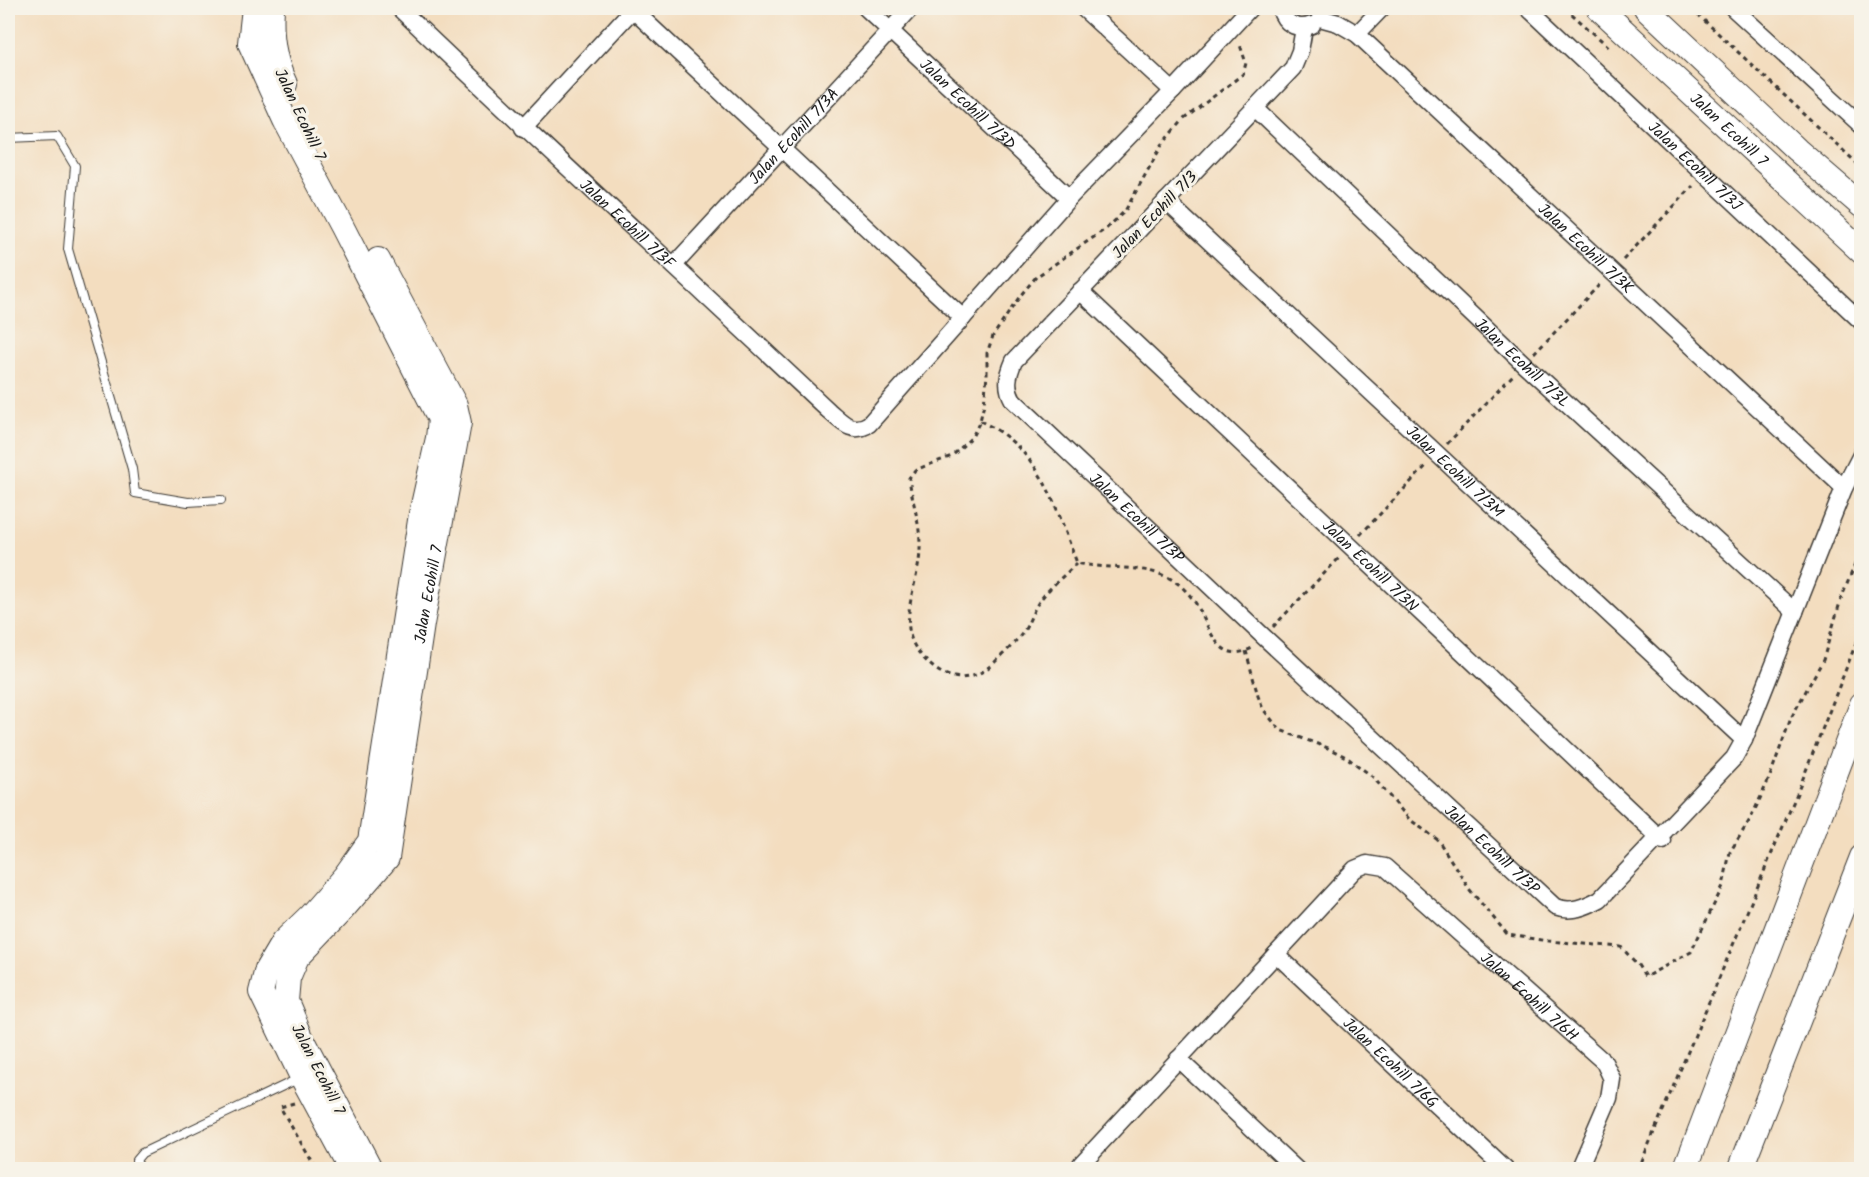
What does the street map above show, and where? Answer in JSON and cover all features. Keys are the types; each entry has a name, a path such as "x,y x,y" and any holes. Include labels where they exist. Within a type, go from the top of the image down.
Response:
{"street":[{"path":"254,8 250,43 285,120 348,237 440,419 421,514 370,841 345,876 283,942 267,969 261,992 302,1077 352,1170"},
{"name":"Jalan Ecohill 7","path":"272,8 270,32 274,55 282,78 323,163 455,405 459,423 422,624 387,858 297,957 288,978 286,1001 301,1037 370,1170"},
{"name":"Jalan Ecohill 7/3F","path":"399,8 523,128 674,265 829,411 854,429 862,429 869,424 963,318"},
{"path":"523,128 633,8 963,318 1069,198 1250,8"},
{"name":"Jalan Ecohill 7/3D","path":"866,8 1069,198"},
{"name":"Jalan Ecohill 7/3A","path":"674,265 911,8"},
{"path":"1083,8 1173,91"},
{"path":"1280,8 1286,21 1304,28 1310,26 1321,13"},
{"path":"1357,34 1382,8"},
{"name":"Jalan Ecohill 7/3J","path":"1528,8 1862,322"},
{"name":"Jalan Ecohill 7","path":"1599,8 1862,252"},
{"name":"Jalan Ecohill 7","path":"1646,8 1797,150 1862,206"},
{"path":"1736,8 1862,126"},
{"name":"Jalan Ecohill 7/3K","path":"1321,13 1357,34 1844,488"},
{"name":"Jalan Ecohill 7/3","path":"1013,400 1008,391 1008,383 1014,361 1293,68 1300,51 1304,28"},
{"name":"Jalan Ecohill 7/3L","path":"1255,108 1524,364 1795,612"},
{"name":"Jalan Ecohill 7/3M","path":"1166,201 1744,740"},
{"name":"Jalan Ecohill 7/3N","path":"1080,291 1661,839"},
{"name":"Jalan Ecohill 7/3P","path":"1013,400 1265,638 1556,907 1566,911 1587,906 1600,899 1661,839 1728,764 1744,740 1844,488 1862,453"},
{"path":"1685,1170 1862,704"},
{"path":"1740,1170 1862,857"},
{"name":"Jalan Ecohill 7/6H","path":"1276,954 1355,869 1367,864 1385,867 1604,1062 1612,1079 1609,1098 1578,1170"},
{"path":"1082,1168 1178,1059 1276,954"},
{"name":"Jalan Ecohill 7/6G","path":"1276,954 1506,1170"},
{"path":"1178,1059 1297,1170"}],"lane":[{"path":"8,138 57,136 75,166 68,249 132,469 135,493 188,502 221,500"},
{"path":"141,1170 136,1160 142,1153 302,1077"}],"path":[{"path":"1691,8 1862,168"},
{"path":"1077,563 1040,600 1023,632 989,667 976,675 965,678 952,677 939,672 926,662 909,637 907,618 918,572 920,547 918,513 909,478 915,470 952,456 972,436 980,421 984,404 987,353 993,336 1008,312 1036,278 1107,228 1125,211 1162,145 1184,119 1243,74 1246,63 1241,44 1231,27"},
{"path":"1077,563 1117,567 1168,577 1190,595 1216,643 1225,650 1235,653 1246,651 1265,638 1705,174"},
{"path":"980,421 1010,441 1032,462 1058,511 1077,563"},
{"path":"1246,651 1261,703 1280,730 1337,752 1372,776 1409,819 1438,840 1470,890 1508,934 1548,941 1621,947 1638,965 1645,977 1691,952 1723,886 1730,852 1751,818 1791,718 1823,660 1842,599 1862,547"},
{"path":"1638,1170 1793,802 1862,628"},
{"path":"300,1107 295,1103 280,1107 317,1170"}]}
